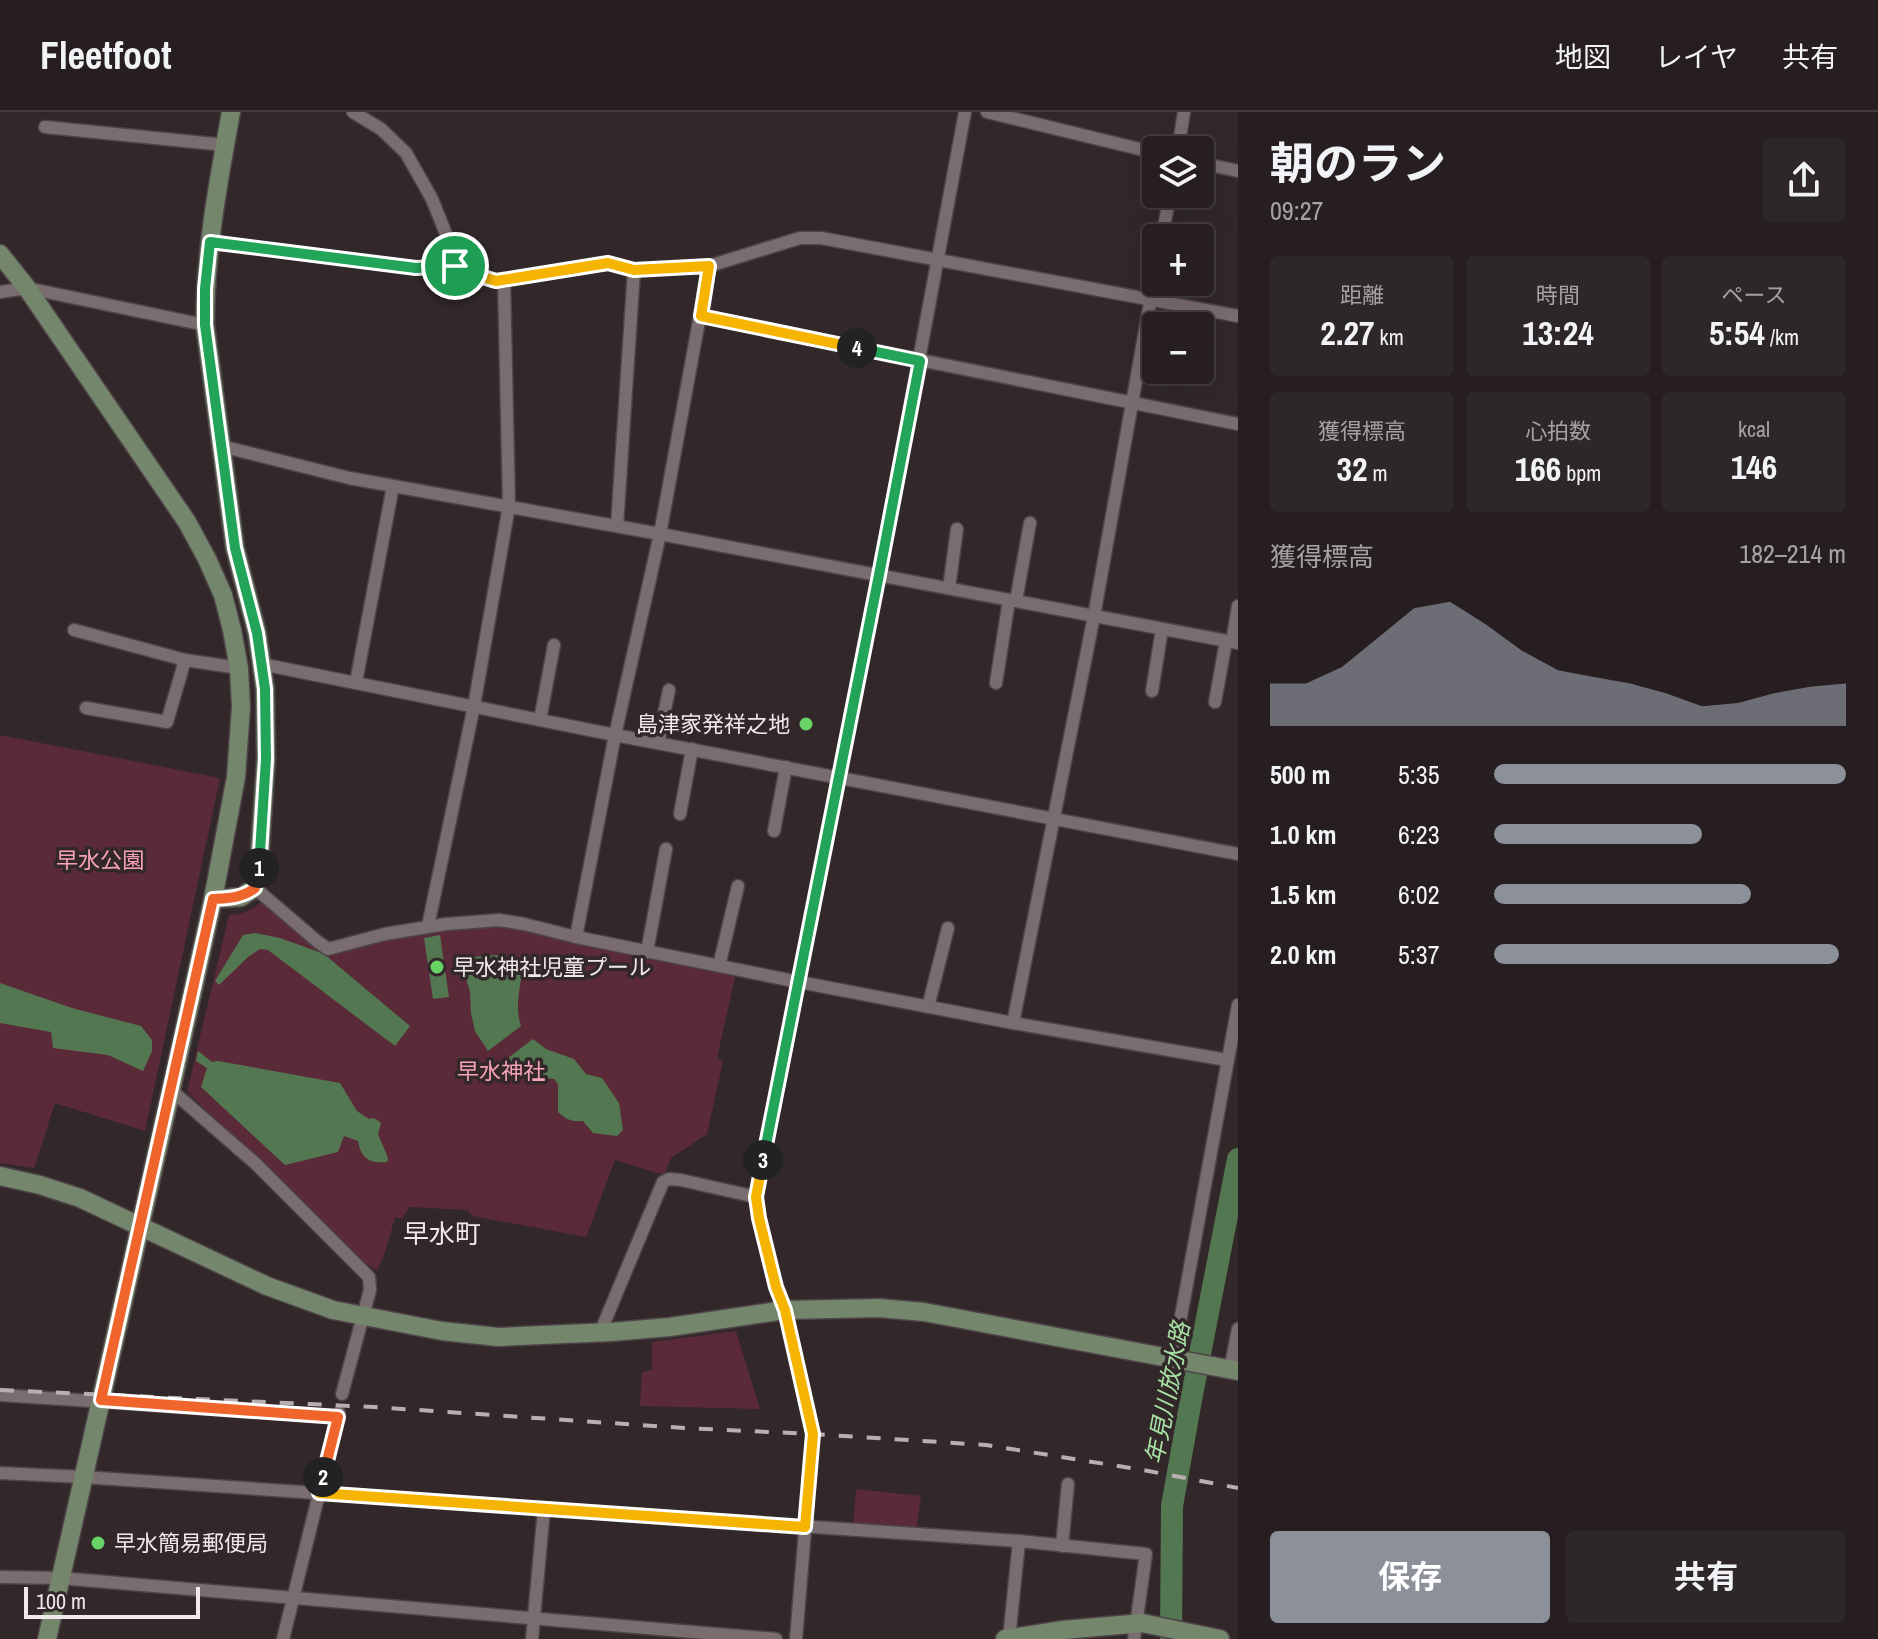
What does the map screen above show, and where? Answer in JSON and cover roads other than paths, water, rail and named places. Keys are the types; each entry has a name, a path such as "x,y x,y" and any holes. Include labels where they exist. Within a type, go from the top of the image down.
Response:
{"street":[{"path":"213,899 241,897 255,888 266,759 266,715 257,633 235,548 205,325 205,289 213,210 231,112"},
{"path":"353,112 381,129 406,153 432,199 450,244 447,255 455,266"},
{"path":"796,1639 813,1434 756,1197 879,575 965,112"},
{"path":"987,112 1142,150"},
{"path":"1180,136 1184,112"},
{"path":"45,127 225,145"},
{"path":"1214,166 1238,171"},
{"path":"210,242 416,268 455,266 496,281 608,263 634,270 709,266 800,238 821,238 1238,316"},
{"path":"0,254 27,288 187,522 207,559 223,595 239,668 241,707 238,765 213,899 47,1639"},
{"path":"576,937 615,735 660,534 709,266"},
{"path":"617,526 634,270"},
{"path":"428,926 474,706 509,506 504,279"},
{"path":"0,292 27,288 205,325"},
{"path":"1013,1023 1094,616 1151,296"},
{"path":"701,316 1238,424"},
{"path":"221,446 349,478 1232,642"},
{"path":"356,682 393,486"},
{"path":"996,683 1030,523"},
{"path":"949,588 957,529"},
{"path":"1215,702 1232,642 1238,606"},
{"path":"1152,691 1162,629"},
{"path":"74,630 185,660 239,668"},
{"path":"540,720 554,645"},
{"path":"86,708 167,722 185,660"},
{"path":"261,664 1238,854"},
{"path":"658,743 669,690"},
{"path":"680,814 692,749"},
{"path":"774,831 786,767"},
{"path":"647,952 666,849"},
{"path":"719,966 738,886"},
{"path":"255,888 328,949 428,926 499,920 928,1007 1227,1060"},
{"path":"928,1007 948,928"},
{"path":"1173,1360 1238,1005"},
{"path":"171,1090 256,1164 369,1277 363,1317 342,1394"},
{"path":"0,1176 80,1198 267,1286 333,1310 442,1331 498,1337 600,1333 670,1327 785,1310 879,1308 924,1312 1230,1370 1238,1329"},
{"path":"600,1333 663,1182 681,1180 756,1197"},
{"path":"0,1395 339,1415 283,1639"},
{"path":"0,1473 1019,1541 1146,1554 1137,1629"},
{"path":"1062,1546 1068,1484"},
{"path":"532,1639 544,1509"},
{"path":"1019,1541 1008,1639 1063,1630 1137,1629 1220,1639"},
{"path":"0,1577 60,1578 776,1639"}],"waterway":[{"name":"年見川放水路","path":"1171,1639 1172,1506 1238,1159"}],"railway":[{"path":"0,1390 374,1407 986,1445 1238,1488"}],"place":[{"name":"島津家発祥之地","path":"806,724"},
{"name":"早水神社児童プール","path":"437,967"},
{"name":"早水簡易郵便局","path":"98,1543"}],"district":[{"name":"早水町","path":"442,1233"}],"park label":[{"name":"早水公園","path":"100,860"},
{"name":"早水神社","path":"501,1071"}]}
